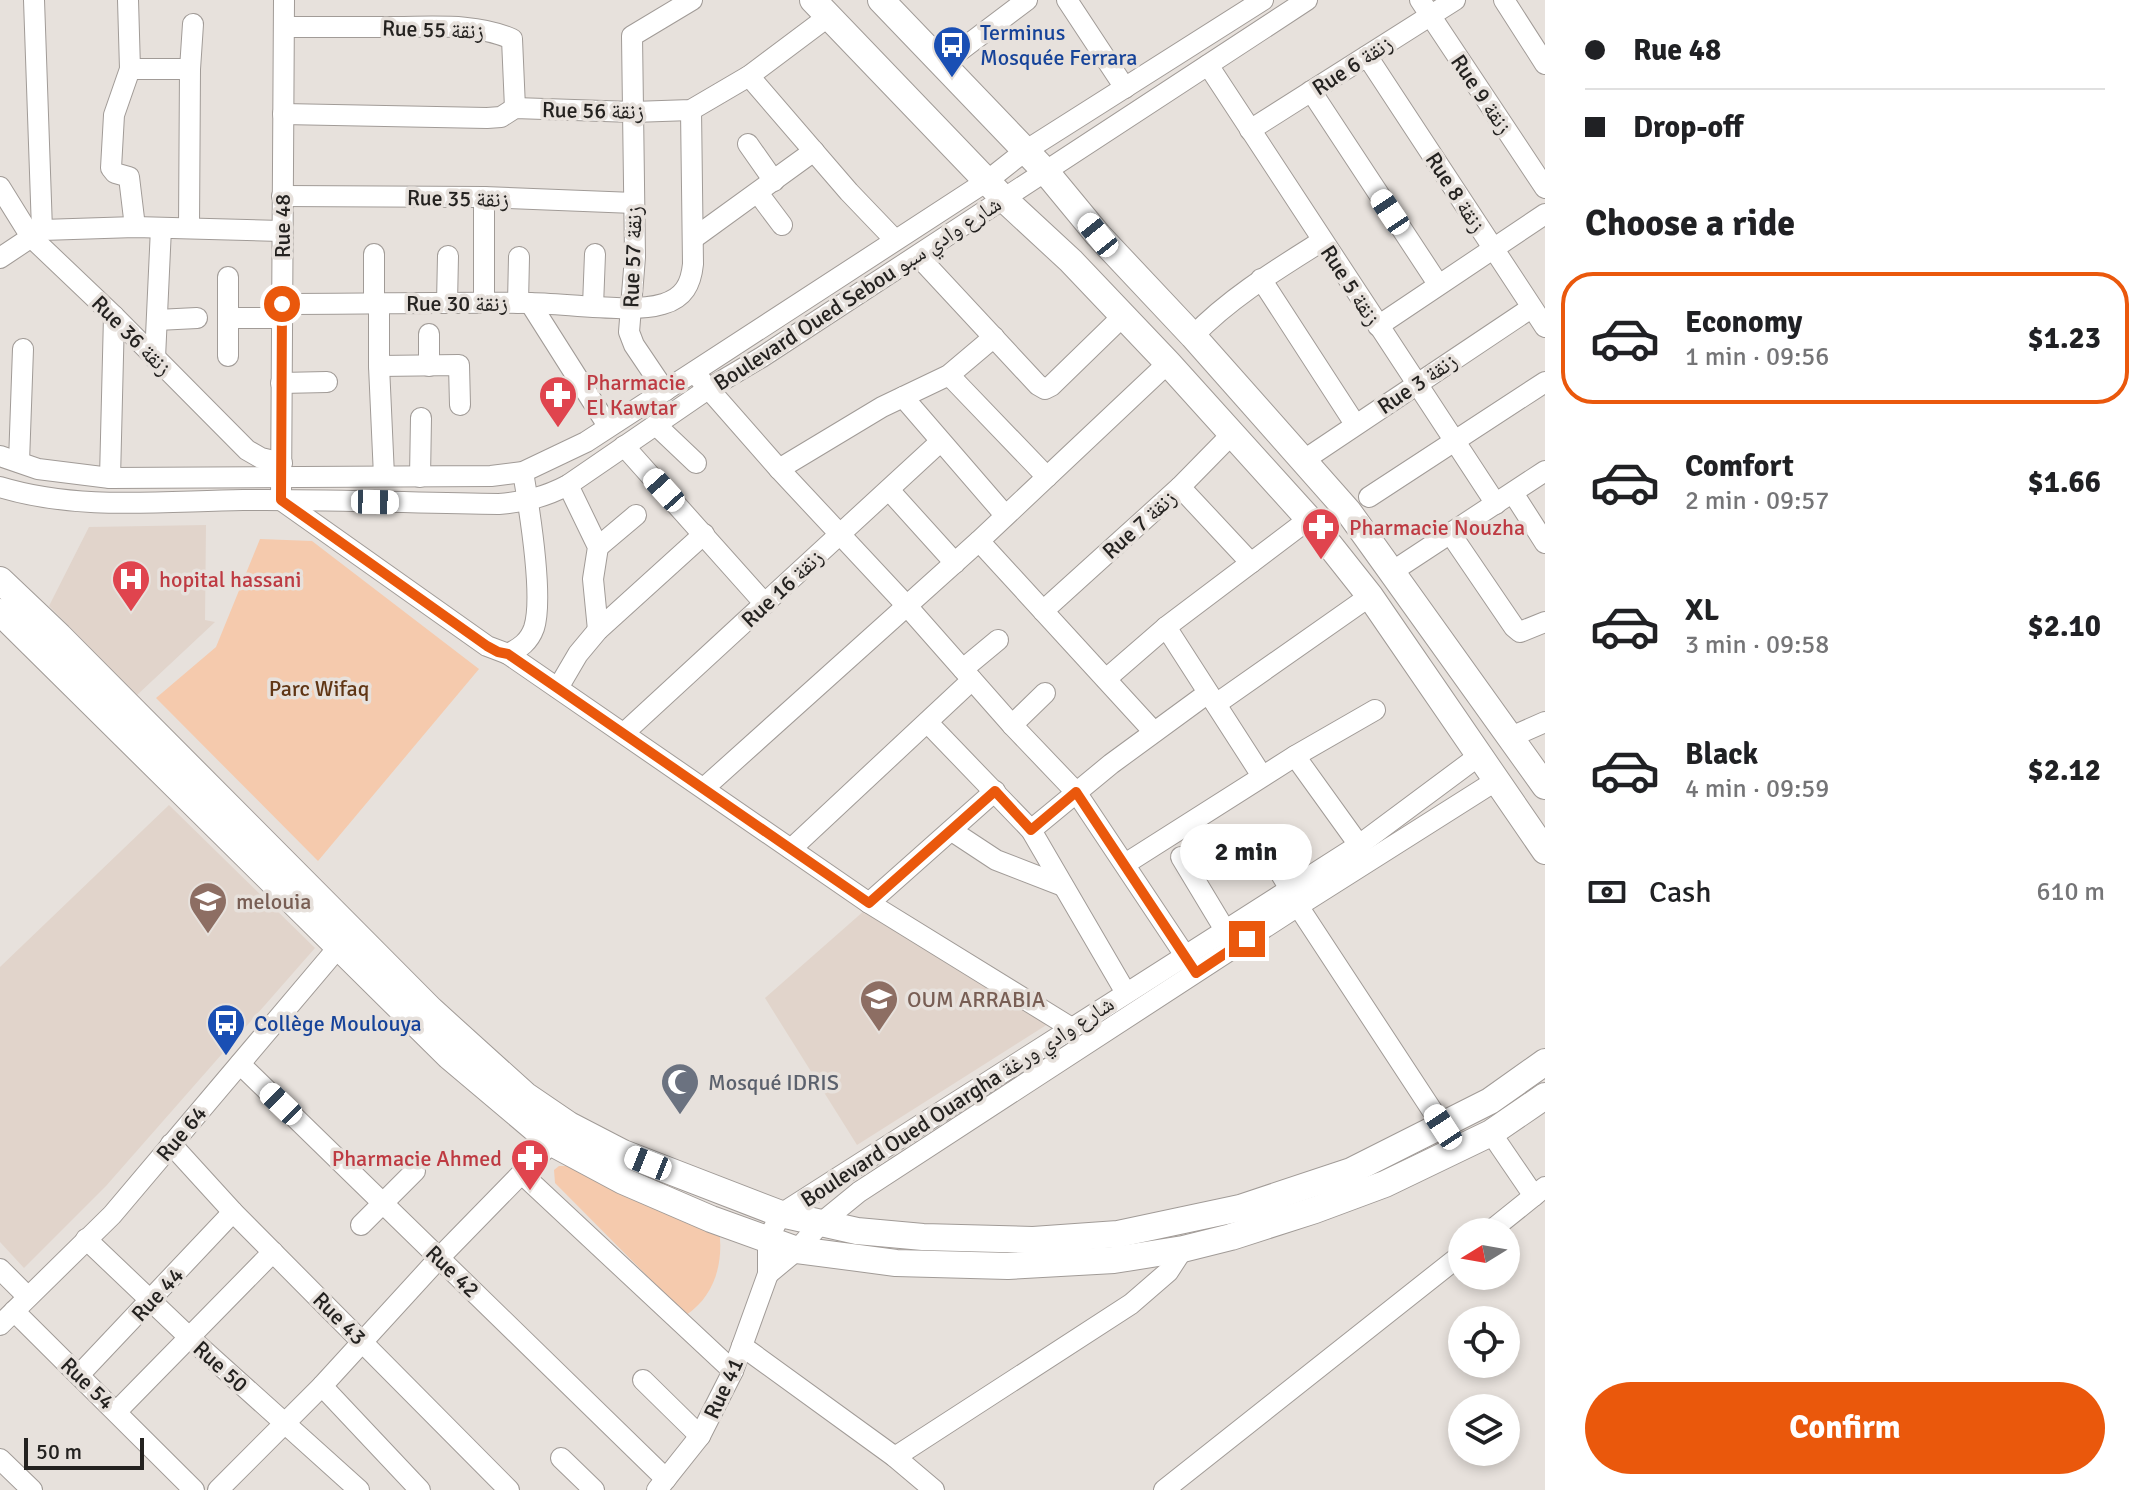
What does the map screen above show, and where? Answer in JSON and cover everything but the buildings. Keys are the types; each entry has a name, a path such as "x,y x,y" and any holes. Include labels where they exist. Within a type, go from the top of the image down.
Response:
{"main road":[{"path":"881,0 1046,172 1098,235 1193,336 1348,511 1545,786"},
{"path":"821,8 995,190 1071,261 1309,519 1370,596 1545,851"},
{"path":"0,580 34,629 346,939 449,1056 623,1181 711,1219 797,1250 896,1263 1008,1266 1114,1260 1183,1249 1231,1237 1385,1184 1491,1133 1545,1096"},
{"path":"0,612 34,629"},
{"path":"560,1134 623,1153 781,1214 857,1231 923,1237 1033,1240 1118,1234 1240,1208 1351,1171 1490,1101 1545,1062"}],"street":[{"path":"34,0 37,234"},
{"path":"128,0 130,69 114,115 111,168 115,173 129,177 135,227"},
{"name":"Rue 48","path":"281,500 284,0"},
{"name":"Rue 57 زنقة","path":"665,391 630,338 634,203 632,36 691,0"},
{"path":"941,65 1027,0"},
{"path":"1067,0 1125,88"},
{"name":"Boulevard Oued Sebou شارع وادي سبو","path":"9,459 78,476 110,478 282,469 420,477 491,476 523,472 586,442 895,240 995,190 1046,172 1307,0"},
{"name":"Rue 6 زنقة","path":"1250,130 1367,56 1425,8 1455,0"},
{"path":"1504,0 1545,64"},
{"name":"Boulevard Oued Sebou شارع وادي سبو","path":"0,487 50,500 96,504 281,500 529,502 568,485 708,389 918,256 995,190 1025,151 1255,2"},
{"name":"Rue 56 زنقة","path":"283,114 487,118 501,117 515,108 633,112 691,110 749,76 821,8"},
{"name":"Rue 9 زنقة","path":"1425,8 1545,188"},
{"path":"189,227 193,24"},
{"name":"Rue 55 زنقة","path":"284,27 433,27 498,32 512,39 515,108"},
{"name":"Rue 8 زنقة","path":"1367,56 1545,327"},
{"name":"Rue 5 زنقة","path":"1208,65 1455,443 1545,541"},
{"path":"130,69 190,69"},
{"path":"749,76 895,240"},
{"path":"1311,91 1438,284"},
{"path":"691,110 694,238"},
{"path":"748,144 782,225"},
{"path":"694,238 814,151"},
{"name":"Rue 36 زنقة","path":"0,187 37,234 155,358 247,450 282,469"},
{"name":"Rue 35 زنقة","path":"282,196 484,197 634,203"},
{"path":"484,197 484,303"},
{"path":"1378,326 1545,214"},
{"path":"0,258 37,234 135,227 281,231"},
{"path":"155,358 161,228"},
{"name":"Rue 30 زنقة","path":"229,318 376,304 660,306 683,294 691,282 694,238"},
{"path":"1193,336 1261,279 1322,241"},
{"path":"374,254 384,476"},
{"path":"593,306 595,254"},
{"path":"447,303 448,256"},
{"path":"918,256 1045,389 1123,316"},
{"path":"519,257 524,303 608,426"},
{"path":"228,277 228,356"},
{"path":"1261,279 1355,424"},
{"name":"Rue 3 زنقة","path":"1304,460 1531,308"},
{"path":"110,478 114,316"},
{"path":"157,320 197,318"},
{"path":"429,334 429,366"},
{"path":"779,469 882,407 949,375 994,337"},
{"path":"9,459 23,349"},
{"path":"704,788 955,563 1168,363"},
{"path":"379,366 459,365 460,405"},
{"path":"694,371 779,469 1076,792 1196,973"},
{"path":"949,375 1047,477"},
{"path":"281,383 327,382"},
{"path":"1369,497 1545,382"},
{"path":"903,397 1005,515"},
{"path":"420,477 421,418"},
{"path":"657,426 696,463"},
{"name":"Rue 7 زنقة","path":"1043,611 1180,487 1232,434"},
{"name":"Rue 16 زنقة","path":"624,733 940,442"},
{"path":"624,446 765,604"},
{"path":"1393,571 1545,471"},
{"path":"508,654 526,642 537,613 535,557 523,472"},
{"path":"568,485 598,547 593,579 598,630"},
{"path":"1180,487 1251,563"},
{"path":"889,490 955,563"},
{"path":"281,500 487,646 508,654 869,903 1070,1027"},
{"path":"598,547 636,515"},
{"path":"1106,679 1166,627 1309,519"},
{"path":"1450,533 1514,627 1520,632 1528,631 1545,622"},
{"path":"558,688 578,654 598,630 704,534"},
{"path":"979,541 1154,732"},
{"path":"1031,830 1154,732 1370,596"},
{"path":"1166,627 1262,776"},
{"path":"791,849 928,723 998,640"},
{"path":"1012,725 1045,693"},
{"path":"1125,864 1262,776 1375,710"},
{"path":"1517,746 1545,722"},
{"path":"928,723 1031,830 1126,993"},
{"path":"1517,746 1545,731"},
{"name":"Boulevard Oued Ouargha شارع وادي ورغة","path":"768,1274 797,1250 821,1223 859,1192 1196,973 1480,755"},
{"path":"1295,756 1359,845"},
{"name":"Boulevard Oued Ouargha شارع وادي ورغة","path":"768,1274 768,1239 781,1214 1225,930 1294,897 1497,780"},
{"path":"869,903 995,791"},
{"path":"952,831 996,860 1063,886"},
{"path":"1261,841 1443,1127"},
{"path":"1181,857 1225,930"},
{"name":"Rue 64","path":"14,1311 112,1215 346,939"},
{"name":"Rue 42","path":"240,1064 440,1257 661,1484"},
{"path":"1491,1133 1540,1191 1506,1218"},
{"path":"221,1489 560,1134"},
{"name":"Rue 43","path":"171,1144 233,1212 509,1490"},
{"path":"361,1225 415,1171"},
{"path":"522,1174 733,1371"},
{"name":"Rue 44","path":"79,1375 233,1212"},
{"name":"Rue 50","path":"86,1239 190,1338 359,1490"},
{"path":"895,1457 1131,1304 1168,1272 1183,1249"},
{"path":"117,1411 273,1252"},
{"path":"1164,1490 1448,1265"},
{"name":"Rue 54","path":"0,1269 14,1311 194,1490"},
{"name":"Rue 41","path":"661,1484 700,1436 733,1371 768,1274"},
{"path":"742,1346 895,1457 934,1490"},
{"path":"643,1380 700,1436"},
{"path":"322,1386 420,1490"},
{"path":"561,1458 594,1490"},
{"path":"0,1459 32,1490"}],"shaded area":[{"name":"hopital hassani","path":"206,525 205,620 215,622 137,695 49,606 89,527"},
{"path":"169,805 315,948 106,1186 24,1268 0,1242 0,967"},
{"path":"865,910 1048,1024 857,1145 765,998"}],"green space":[{"name":"Parc Wifaq","path":"260,539 312,541 479,669 318,861 156,698 216,647"},
{"path":"559,1166 568,1166 630,1199 719,1229 720,1254 715,1277 711,1288 696,1307 686,1315 555,1183 554,1170"}],"place":[{"name":"Terminus Mosquée Ferrara","path":"952,79"},
{"name":"Pharmacie El Kawtar","path":"558,429"},
{"name":"Pharmacie Nouzha","path":"1321,561"},
{"name":"hopital hassani","path":"131,613"},
{"name":"melouia","path":"208,935"},
{"name":"OUM ARRABIA","path":"879,1033"},
{"name":"Collège Moulouya","path":"226,1057"},
{"name":"Mosqué IDRIS","path":"680,1116"},
{"name":"Pharmacie Ahmed","path":"530,1192"}],"route":[{"path":"282,304 281,500 487,646 508,654 869,903 995,791 1031,830 1076,792 1196,973 1247,939"}]}
